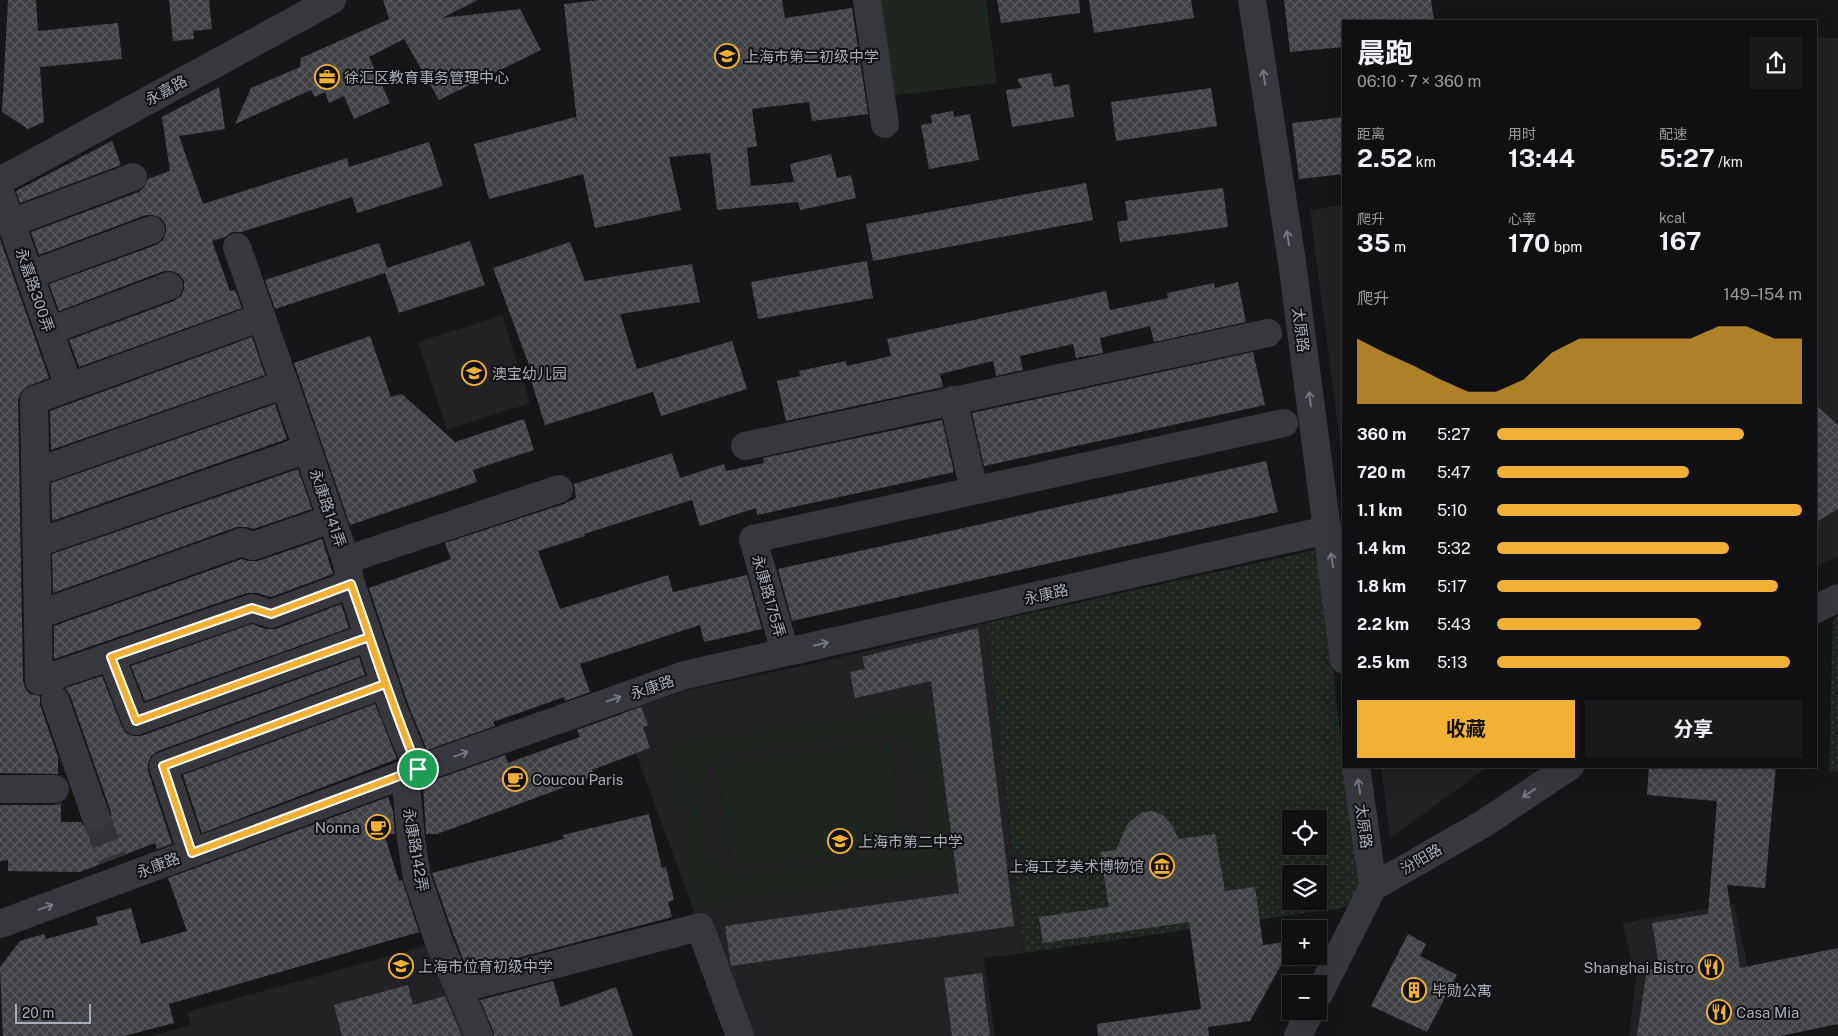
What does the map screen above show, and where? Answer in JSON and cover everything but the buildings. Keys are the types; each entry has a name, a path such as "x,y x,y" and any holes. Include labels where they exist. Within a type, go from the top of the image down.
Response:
{"street":[{"name":"永嘉路","path":"0,181 332,0"},
{"path":"867,0 885,124"},
{"name":"太原路","path":"1252,0 1292,262 1342,645"},
{"path":"11,223 133,176"},
{"name":"永嘉路300弄","path":"0,192 69,387"},
{"path":"30,275 151,230"},
{"name":"永康路141弄","path":"238,247 332,519 411,772"},
{"path":"49,330 170,286"},
{"path":"262,317 34,400 39,681 252,608 271,614 348,572 559,489"},
{"path":"745,446 1268,333"},
{"path":"36,472 285,384"},
{"path":"953,400 974,490 1284,423"},
{"path":"37,543 307,449"},
{"name":"永康路175弄","path":"785,652 753,539 974,490"},
{"path":"38,615 242,542 253,546 332,519"},
{"name":"永康路","path":"0,924 116,869 192,853 411,772 685,675 1327,530"},
{"path":"1817,608 1838,598"},
{"path":"111,657 136,721 369,637"},
{"path":"192,853 163,766 385,684"},
{"path":"55,700 96,817"},
{"name":"太原路","path":"1356,768 1372,887"},
{"name":"汾阳路","path":"1372,887 1483,824 1567,768"},
{"name":"永康路142弄","path":"411,772 411,839 417,877 439,942 479,1036"},
{"path":"0,788 55,789"},
{"path":"1327,978 1372,887"},
{"path":"459,989 700,927 740,1036"},
{"path":"1298,1036 1306,1020"}],"shaded area":[{"path":"878,0 986,0 997,83 890,96"},
{"path":"1817,38 1838,38 1838,556 1817,566"},
{"path":"1342,205 1342,459 1310,210"},
{"name":"澳宝幼儿园","path":"502,315 530,403 447,430 418,342"},
{"path":"1319,549 1342,748 1342,768 1344,768 1358,887 1348,907 1327,910 1327,865 1282,865 1282,910 1327,910 1024,953 986,623"},
{"path":"1838,616 1838,772 1829,771 1833,619"},
{"name":"上海市第二中学","path":"986,623 1024,953 984,958 995,1036 740,1036 621,713 688,690 820,662"},
{"path":"932,707 955,869 694,905 671,743","holes":["872,734 890,736 910,745 918,761 926,817 922,833 912,846 889,855 744,875 727,873 711,860 704,847 697,796 701,777 713,763 734,752"]},
{"path":"890,741 905,845 732,869 717,764"},
{"path":"1381,768 1486,768 1390,838"},
{"path":"1734,904 1763,1036 1629,1036 1636,977 1622,923"},
{"name":"上海市位育初级中学","path":"439,942 479,1036 152,1036 191,1025 187,1012"}],"tunnel":[{"path":"96,817 112,859"}],"place":[{"name":"上海市第二初级中学","path":"727,56"},
{"name":"徐汇区教育事务管理中心","path":"327,77"},
{"name":"澳宝幼儿园","path":"474,373"},
{"name":"Coucou Paris","path":"515,779"},
{"name":"Nonna","path":"378,827"},
{"name":"上海市第二中学","path":"840,841"},
{"name":"上海工艺美术博物馆","path":"1162,866"},
{"name":"上海市位育初级中学","path":"401,966"},
{"name":"Shanghai Bistro","path":"1711,967"},
{"name":"毕勋公寓","path":"1414,990"},
{"name":"Casa Mia","path":"1719,1012"}],"route":[{"path":"418,769 192,853 163,766 385,684 369,637 136,721 111,657 252,608 271,614 351,584 385,684 393,709 418,769"}]}
